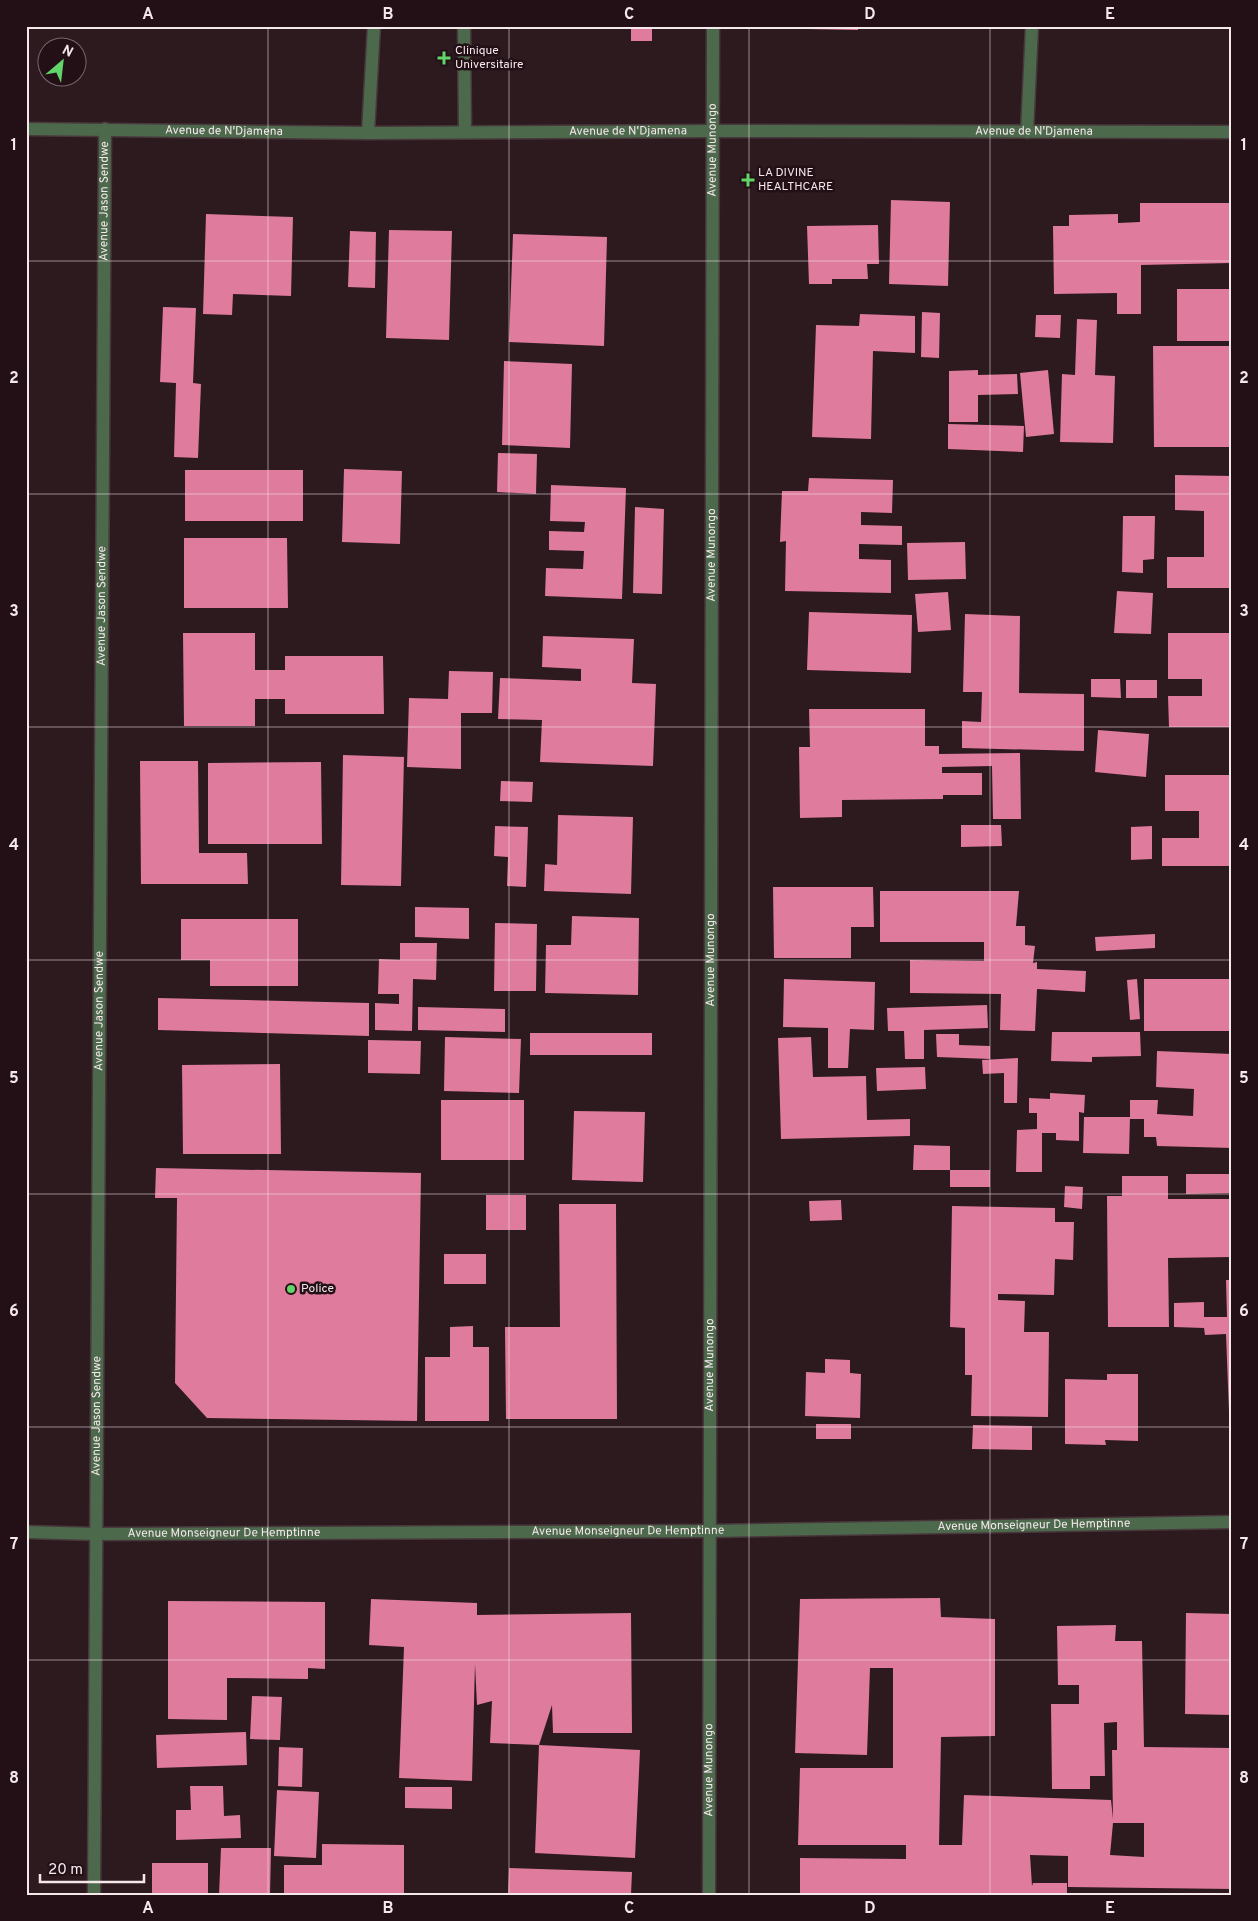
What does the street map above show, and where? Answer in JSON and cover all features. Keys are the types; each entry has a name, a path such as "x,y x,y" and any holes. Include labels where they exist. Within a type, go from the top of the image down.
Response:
{"street":[{"path":"368,133 374,26"},
{"path":"464,26 465,132"},
{"name":"Avenue Munongo","path":"709,1895 713,26"},
{"path":"1027,132 1032,26"},
{"name":"Avenue de N'Djamena","path":"26,129 368,133 712,131 1232,132"},
{"name":"Avenue Jason Sendwe","path":"94,1895 105,129"},
{"name":"Avenue Monseigneur De Hemptinne","path":"26,1532 96,1534 711,1531 1232,1522"}],"building":[{"path":"631,26 652,26 652,41 631,41"},
{"path":"807,26 858,26 858,30 807,29"},
{"path":"891,200 950,202 948,286 889,284"},
{"path":"1140,203 1230,203 1231,263 1141,265 1141,314 1117,314 1117,293 1054,294 1053,226 1069,226 1069,215 1118,214 1118,223 1140,222"},
{"path":"206,214 293,217 291,296 233,294 232,315 203,314"},
{"path":"878,225 879,264 867,264 868,279 832,279 832,284 809,284 807,226"},
{"path":"389,230 452,231 449,340 386,338"},
{"path":"350,231 376,232 375,288 348,287"},
{"path":"513,234 607,237 604,346 509,342"},
{"path":"1177,289 1232,289 1232,341 1177,341"},
{"path":"163,307 196,308 193,383 201,384 198,458 174,457 176,383 160,382"},
{"path":"922,312 940,313 939,358 921,357"},
{"path":"860,314 915,316 915,353 873,351 871,439 812,437 816,325 859,326"},
{"path":"1036,315 1061,315 1060,338 1035,337"},
{"path":"1077,319 1097,320 1095,375 1115,376 1113,443 1060,442 1062,374 1075,375"},
{"path":"1153,346 1232,346 1232,447 1154,447"},
{"path":"504,361 572,364 570,448 502,445"},
{"path":"978,370 978,375 1017,374 1018,394 978,395 978,422 949,422 949,371"},
{"path":"1048,370 1054,434 1026,437 1020,373"},
{"path":"948,424 1024,426 1023,452 948,449"},
{"path":"498,453 537,454 536,494 497,492"},
{"path":"344,469 402,471 400,544 342,542"},
{"path":"185,470 303,470 303,521 185,521"},
{"path":"1175,475 1232,476 1232,588 1167,588 1167,557 1204,557 1204,511 1175,510"},
{"path":"809,478 893,480 892,513 861,512 861,525 902,526 902,545 859,544 859,559 891,560 891,593 785,591 786,541 780,542 782,491 808,491"},
{"path":"551,485 626,488 622,599 545,596 546,568 583,569 584,551 549,550 549,531 584,532 585,522 550,521"},
{"path":"635,507 664,509 662,594 633,593"},
{"path":"1123,516 1155,516 1154,559 1143,560 1143,573 1122,572"},
{"path":"184,538 287,538 288,608 184,608"},
{"path":"965,542 966,579 908,580 907,543"},
{"path":"1117,591 1153,593 1151,634 1114,633"},
{"path":"948,592 951,630 918,632 915,594"},
{"path":"809,612 912,615 911,673 807,670"},
{"path":"965,614 1020,616 1019,693 1084,694 1084,751 962,748 962,721 981,722 982,692 963,692"},
{"path":"183,633 255,633 255,670 285,670 285,656 383,656 384,714 285,714 285,699 255,699 255,726 184,726"},
{"path":"1168,633 1232,633 1232,727 1169,727 1168,696 1202,696 1202,679 1168,679"},
{"path":"543,636 634,639 632,683 656,684 653,766 540,762 542,720 498,719 500,678 581,681 581,669 542,667"},
{"path":"449,671 493,672 492,713 461,713 461,769 407,767 409,698 448,699"},
{"path":"1091,679 1120,679 1121,698 1091,697"},
{"path":"1126,680 1157,680 1157,698 1126,698"},
{"path":"809,709 925,709 925,746 939,746 939,754 1020,753 1021,819 993,819 992,766 942,767 942,773 982,773 982,795 943,795 943,799 842,800 842,817 800,818 799,747 810,747"},
{"path":"1098,730 1149,734 1146,777 1095,772"},
{"path":"343,755 404,757 401,886 341,885"},
{"path":"140,761 198,761 199,853 247,853 248,884 141,884"},
{"path":"321,762 322,844 208,844 208,763"},
{"path":"1165,775 1232,775 1232,866 1162,866 1162,838 1199,838 1199,811 1165,811"},
{"path":"501,781 533,782 532,802 500,801"},
{"path":"558,815 633,817 631,894 544,891 545,864 557,865"},
{"path":"961,825 1001,825 1002,846 961,847"},
{"path":"495,826 528,827 526,887 507,886 508,857 494,856"},
{"path":"1152,826 1152,859 1131,860 1131,827"},
{"path":"773,887 873,887 874,927 851,927 851,958 774,958"},
{"path":"880,891 1019,891 1016,926 1025,926 1025,945 1035,946 1033,963 1037,962 1037,969 1086,971 1085,992 1037,989 1035,1031 1000,1030 1001,994 910,993 910,960 984,961 984,942 880,942"},
{"path":"415,907 469,908 469,939 415,937"},
{"path":"572,916 639,918 638,995 545,993 546,945 571,945"},
{"path":"181,919 298,919 298,986 210,986 210,960 181,960"},
{"path":"495,923 537,924 536,991 494,991"},
{"path":"1155,934 1155,948 1096,951 1095,937"},
{"path":"400,943 437,943 436,980 413,979 412,1031 375,1030 375,1003 399,1004 399,994 378,994 379,959 400,960"},
{"path":"784,979 875,982 874,1030 850,1029 848,1068 828,1068 828,1028 783,1027"},
{"path":"1137,979 1140,1019 1130,1020 1127,980"},
{"path":"1144,979 1232,979 1232,1031 1144,1031"},
{"path":"158,998 369,1003 369,1036 158,1030"},
{"path":"987,1005 988,1028 924,1030 924,1059 905,1059 904,1031 888,1031 887,1008"},
{"path":"418,1007 505,1009 505,1032 418,1030"},
{"path":"1052,1032 1140,1032 1141,1056 1092,1057 1092,1062 1051,1061"},
{"path":"530,1033 652,1033 652,1055 530,1055"},
{"path":"936,1034 959,1034 959,1045 990,1046 990,1059 937,1057"},
{"path":"445,1037 521,1039 519,1093 444,1091"},
{"path":"811,1037 813,1077 866,1076 867,1120 910,1119 910,1136 781,1139 778,1038"},
{"path":"368,1040 421,1041 420,1074 368,1073"},
{"path":"1157,1051 1232,1054 1232,1148 1157,1146 1156,1137 1144,1137 1144,1119 1130,1119 1130,1100 1158,1100 1157,1114 1193,1116 1194,1089 1156,1087"},
{"path":"1018,1058 1017,1103 1004,1103 1004,1073 983,1074 982,1060"},
{"path":"280,1064 281,1154 183,1154 182,1065"},
{"path":"925,1067 926,1089 877,1091 876,1068"},
{"path":"1050,1093 1085,1095 1084,1113 1079,1112 1079,1141 1056,1140 1056,1133 1042,1133 1042,1172 1016,1172 1017,1130 1037,1129 1037,1113 1029,1113 1029,1098 1050,1099"},
{"path":"441,1100 524,1100 524,1160 441,1160"},
{"path":"574,1111 645,1112 643,1182 572,1180"},
{"path":"1084,1117 1130,1117 1129,1154 1083,1153"},
{"path":"914,1145 950,1146 950,1170 913,1170"},
{"path":"156,1168 421,1173 417,1421 207,1418 175,1383 177,1198 155,1198"},
{"path":"950,1170 990,1170 990,1187 950,1187"},
{"path":"1186,1174 1232,1174 1232,1193 1186,1194"},
{"path":"1122,1176 1168,1176 1168,1199 1232,1199 1232,1257 1168,1258 1169,1327 1108,1327 1107,1196 1122,1196"},
{"path":"1065,1186 1083,1187 1082,1209 1064,1207"},
{"path":"486,1195 526,1195 526,1230 486,1230"},
{"path":"841,1200 842,1220 810,1221 809,1201"},
{"path":"559,1204 616,1204 617,1419 506,1419 505,1327 560,1327"},
{"path":"952,1206 1055,1208 1055,1222 1074,1222 1073,1260 1055,1259 1054,1295 998,1294 998,1300 1025,1301 1024,1332 1049,1332 1048,1417 971,1416 972,1375 965,1375 965,1328 950,1327"},
{"path":"444,1254 486,1254 486,1284 444,1284"},
{"path":"1226,1280 1232,1280 1232,1411 1229,1412 1226,1334 1205,1335 1204,1328 1174,1327 1174,1303 1204,1302 1204,1317 1227,1317"},
{"path":"26,1296 28,1296 29,1369 26,1369"},
{"path":"473,1326 473,1347 489,1347 489,1421 425,1421 425,1357 450,1357 450,1327"},
{"path":"825,1359 850,1360 850,1373 861,1374 860,1418 805,1416 806,1372 825,1373"},
{"path":"1107,1374 1138,1374 1138,1441 1105,1440 1106,1445 1065,1444 1065,1379 1107,1380"},
{"path":"816,1424 851,1424 851,1439 816,1439"},
{"path":"973,1425 1032,1426 1032,1450 972,1449"},
{"path":"940,1598 941,1617 995,1619 995,1736 941,1737 939,1845 962,1845 964,1795 1111,1800 1113,1819 1112,1750 1117,1750 1117,1722 1104,1723 1105,1776 1090,1776 1090,1789 1052,1789 1051,1704 1079,1704 1079,1685 1058,1685 1057,1626 1116,1625 1115,1641 1142,1641 1144,1747 1232,1748 1232,1889 1068,1887 1068,1856 1030,1855 1032,1886 1033,1883 1067,1883 1067,1895 800,1895 800,1858 906,1859 906,1845 798,1845 800,1768 893,1768 893,1668 870,1668 867,1755 795,1753 800,1599","holes":["1113,1823 1144,1823 1144,1857 1110,1855"]},
{"path":"371,1599 477,1603 477,1615 631,1613 632,1733 553,1733 552,1705 539,1745 490,1743 492,1701 477,1705 475,1664 472,1781 399,1778 404,1647 369,1645"},
{"path":"168,1601 325,1602 325,1669 308,1668 308,1679 227,1678 227,1720 168,1719"},
{"path":"1186,1613 1232,1614 1232,1715 1185,1714"},
{"path":"26,1648 29,1648 28,1693 26,1693"},
{"path":"252,1696 282,1697 280,1740 250,1739"},
{"path":"246,1732 247,1765 157,1768 156,1735"},
{"path":"539,1745 640,1750 635,1858 535,1853"},
{"path":"279,1747 303,1748 302,1787 278,1786"},
{"path":"190,1786 223,1786 224,1816 240,1815 241,1838 176,1840 176,1810 191,1810"},
{"path":"405,1787 452,1787 452,1809 405,1808"},
{"path":"277,1790 319,1792 316,1858 274,1856"},
{"path":"322,1844 404,1845 404,1895 284,1895 284,1865 322,1865"},
{"path":"221,1848 271,1848 270,1895 219,1895"},
{"path":"152,1863 208,1863 208,1895 152,1895"},
{"path":"509,1868 632,1872 631,1895 508,1895"}],"place":[{"name":"Clinique Universitaire","path":"444,58"},
{"name":"LA DIVINE HEALTHCARE","path":"748,180"},
{"name":"Police","path":"291,1289"}]}
